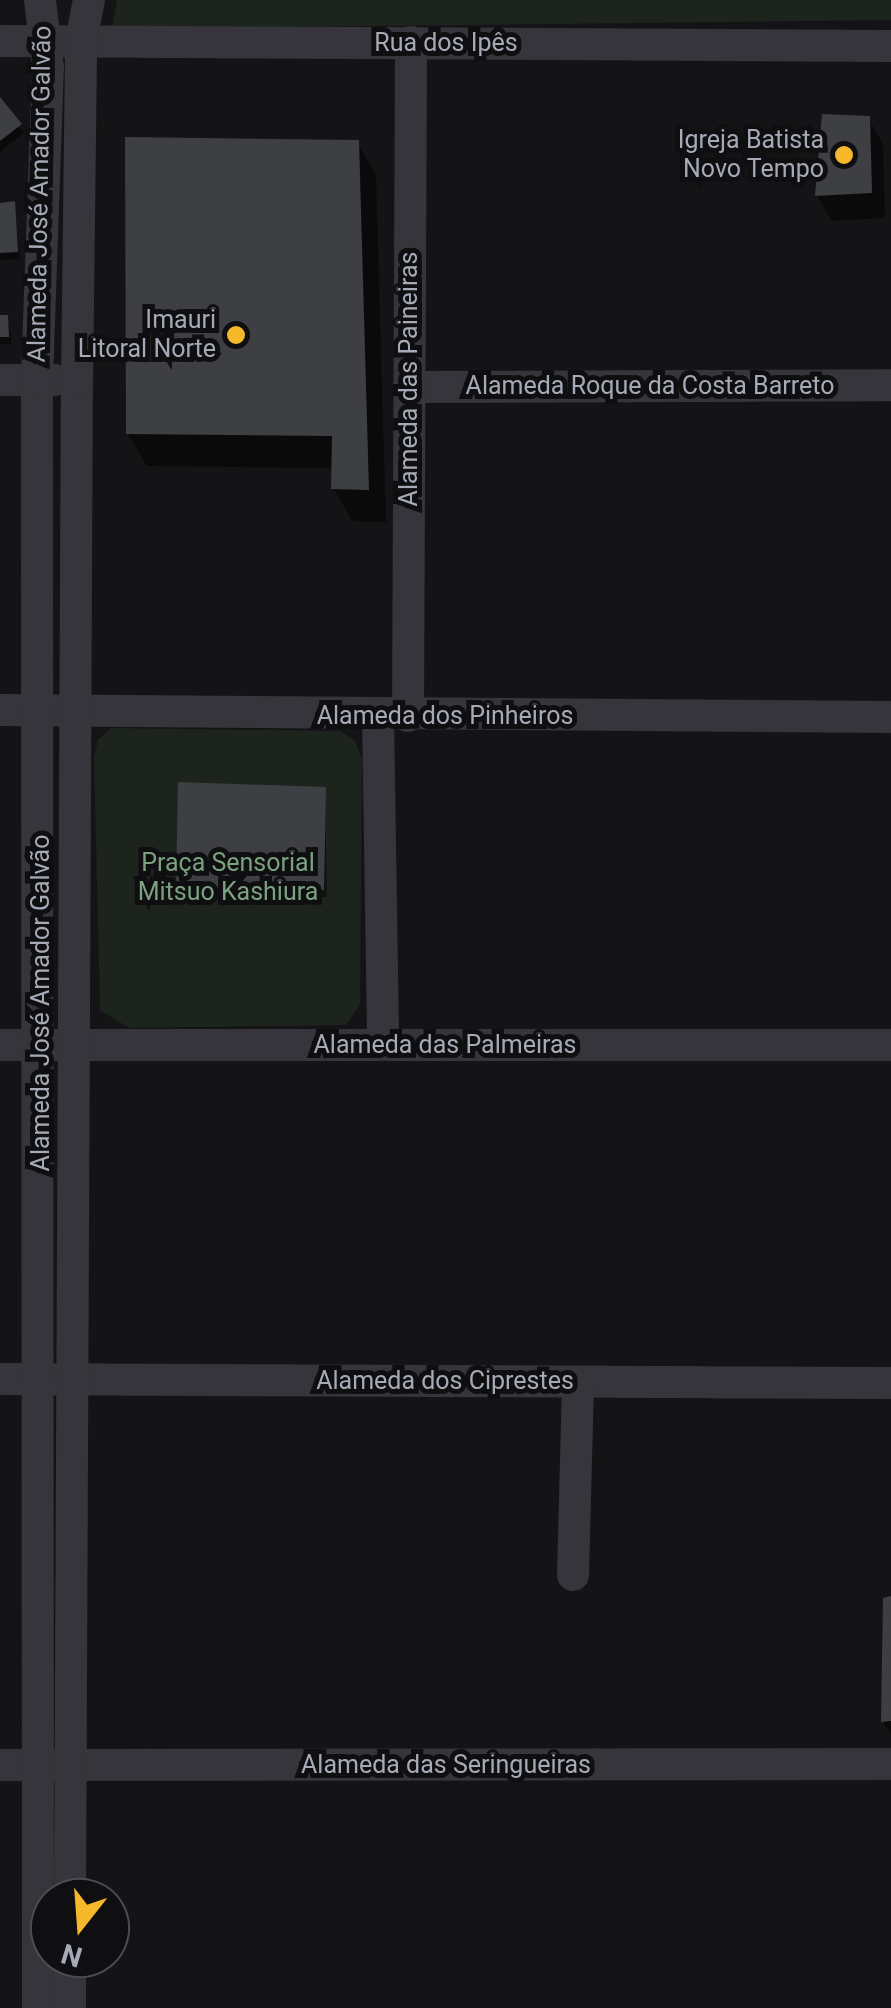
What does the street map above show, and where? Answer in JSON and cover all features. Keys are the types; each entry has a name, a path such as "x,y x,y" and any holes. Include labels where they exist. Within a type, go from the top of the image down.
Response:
{"street":[{"name":"Alameda José Amador Galvão","path":"40,0 47,40 36,380 41,710 40,1379 55,1766 68,1878"},
{"name":"Alameda José Amador Galvão","path":"38,2008 55,1766 74,1379 77,381 81,40 89,0"},
{"name":"Rua dos Ipês","path":"0,40 891,46"},
{"name":"Alameda das Paineiras","path":"383,1045 409,387 412,42"},
{"path":"0,380 77,381"},
{"name":"Alameda Roque da Costa Barreto","path":"409,387 891,385"},
{"name":"Alameda dos Pinheiros","path":"0,710 891,717"},
{"name":"Alameda das Palmeiras","path":"0,1045 891,1045"},
{"name":"Alameda dos Ciprestes","path":"0,1379 891,1383"},
{"path":"573,1575 578,1382"},
{"name":"Alameda das Seringueiras","path":"0,1766 891,1764"},
{"path":"70,1978 70,2008"}],"green space":[{"path":"117,0 891,0 891,20 112,29"},
{"name":"Praça Sensorial Mitsuo Kashiura","path":"111,728 340,731 355,741 362,758 360,1004 346,1025 129,1028 100,1010 94,758 98,740"}],"building":[{"path":"0,97 22,124 0,141"},
{"name":"Igreja Batista Novo Tempo","path":"822,114 870,116 872,193 815,196"},
{"path":"125,137 359,140 369,490 331,489 332,436 126,434"},
{"path":"15,201 18,252 0,253 0,203"},
{"path":"0,315 8,315 9,337 0,337"},
{"path":"178,782 326,787 324,890 176,887"},
{"path":"891,1596 891,1721 881,1722 883,1598"}],"place":[{"name":"Igreja Batista Novo Tempo","path":"844,155"},
{"name":"Imauri Litoral Norte","path":"236,335"}]}
